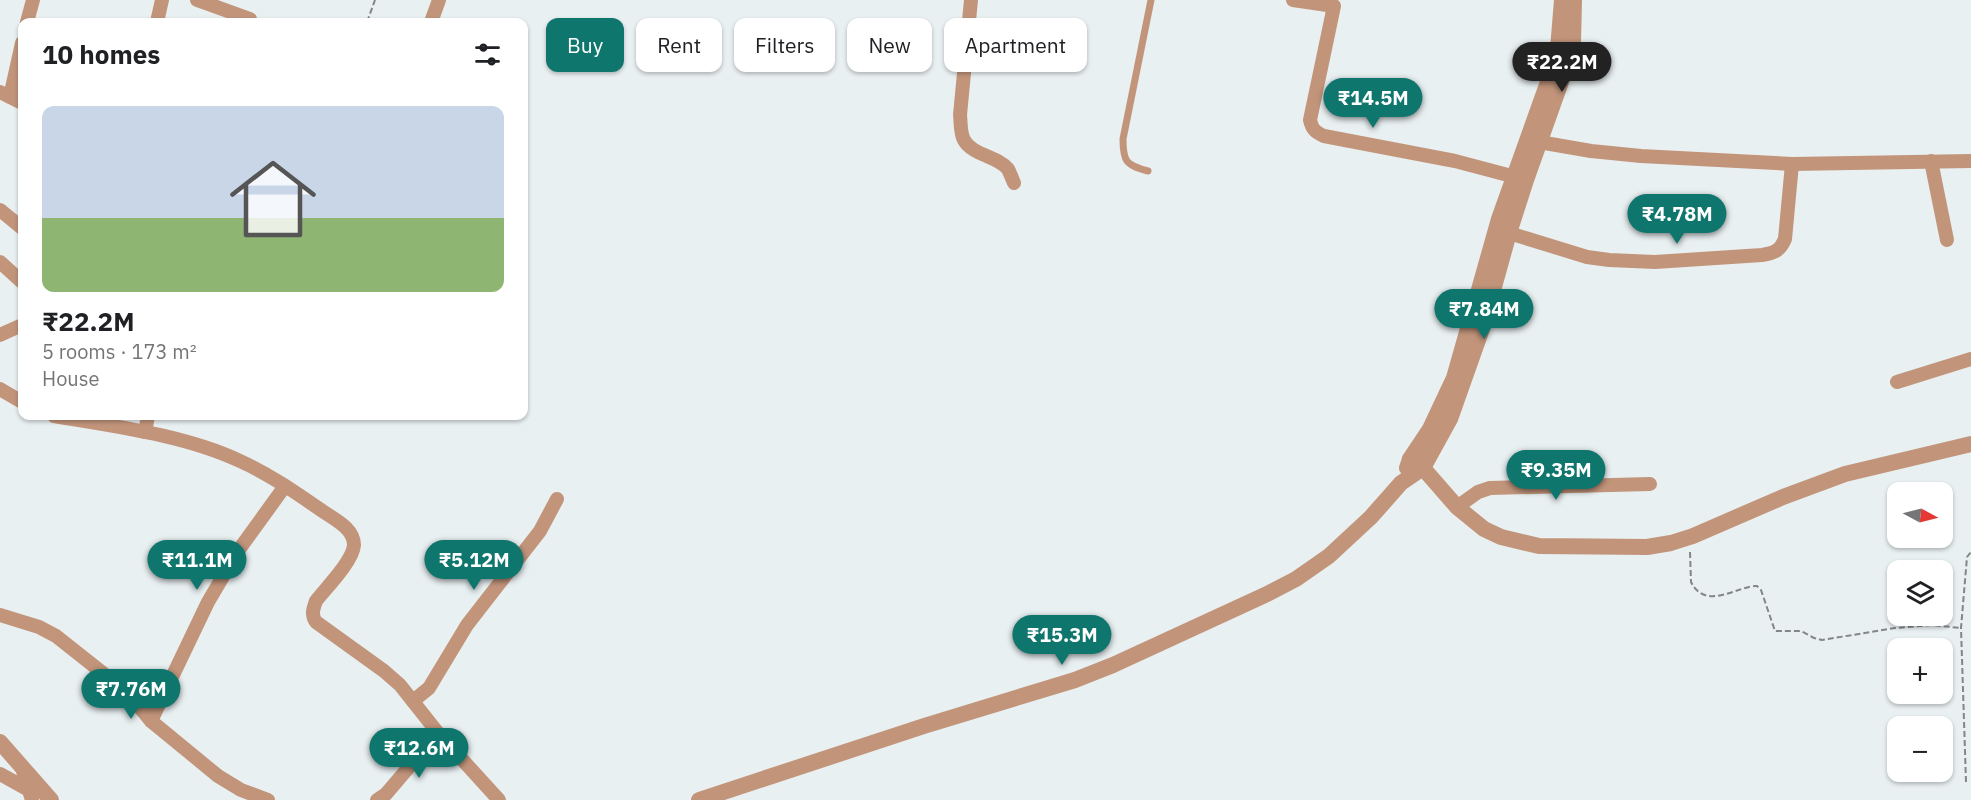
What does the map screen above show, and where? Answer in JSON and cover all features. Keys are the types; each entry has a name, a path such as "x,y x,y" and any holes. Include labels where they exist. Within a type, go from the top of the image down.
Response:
{"street":[{"path":"28,18 33,0"},
{"path":"158,18 162,0"},
{"path":"197,0 247,18"},
{"path":"432,18 439,0"},
{"path":"971,0 960,116 961,130 964,140 970,147 999,162 1008,170 1014,183"},
{"path":"1293,0 1334,6 1310,120 1316,132 1324,136 1455,161 1519,178"},
{"path":"1416,464 1454,378 1519,178 1558,49 1562,0"},
{"path":"699,800 924,726 1075,680 1113,665 1296,579 1337,548 1371,517 1416,464 1454,409 1484,323 1509,233 1519,178 1539,142 1573,42 1574,0"},
{"path":"5,94 18,55"},
{"path":"1539,142 1591,151 1641,156 1792,164 1971,161"},
{"path":"1931,161 1947,240"},
{"path":"1509,233 1587,256 1629,262 1762,255 1775,252 1785,239 1792,164"},
{"path":"0,210 18,225"},
{"path":"0,262 18,278"},
{"path":"0,335 18,327"},
{"path":"1897,382 1971,359"},
{"path":"0,389 18,400"},
{"path":"77,420 145,432 239,460 285,486 348,529 354,545 352,555 316,601 313,617 316,622 400,684 438,733 499,800"},
{"path":"145,432 147,420"},
{"path":"1416,464 1457,507 1484,529 1501,537 1539,546 1647,547 1685,539 1720,526 1783,497 1845,474 1971,444"},
{"path":"1457,507 1478,492 1490,488 1650,483"},
{"path":"152,721 208,602 238,552 285,486"},
{"path":"413,701 434,681 467,625 529,547 557,499"},
{"path":"0,615 39,627 56,636 128,693 152,721 218,776 241,790 268,800"},
{"path":"377,800 386,794 438,733"},
{"path":"0,742 51,800"},
{"path":"21,766 31,795"},
{"path":"0,774 31,795"}],"lane":[{"path":"1148,171 1128,162 1123,155 1123,147 1151,0"}],"path":[{"path":"368,18 375,0"},
{"path":"1685,539 1691,557 1691,582 1694,587 1706,594 1724,596 1750,586 1757,586 1761,590 1775,631 1801,631 1822,640 1895,628 1932,625 1961,628"},
{"path":"1966,782 1961,628 1966,557 1971,552"}]}
